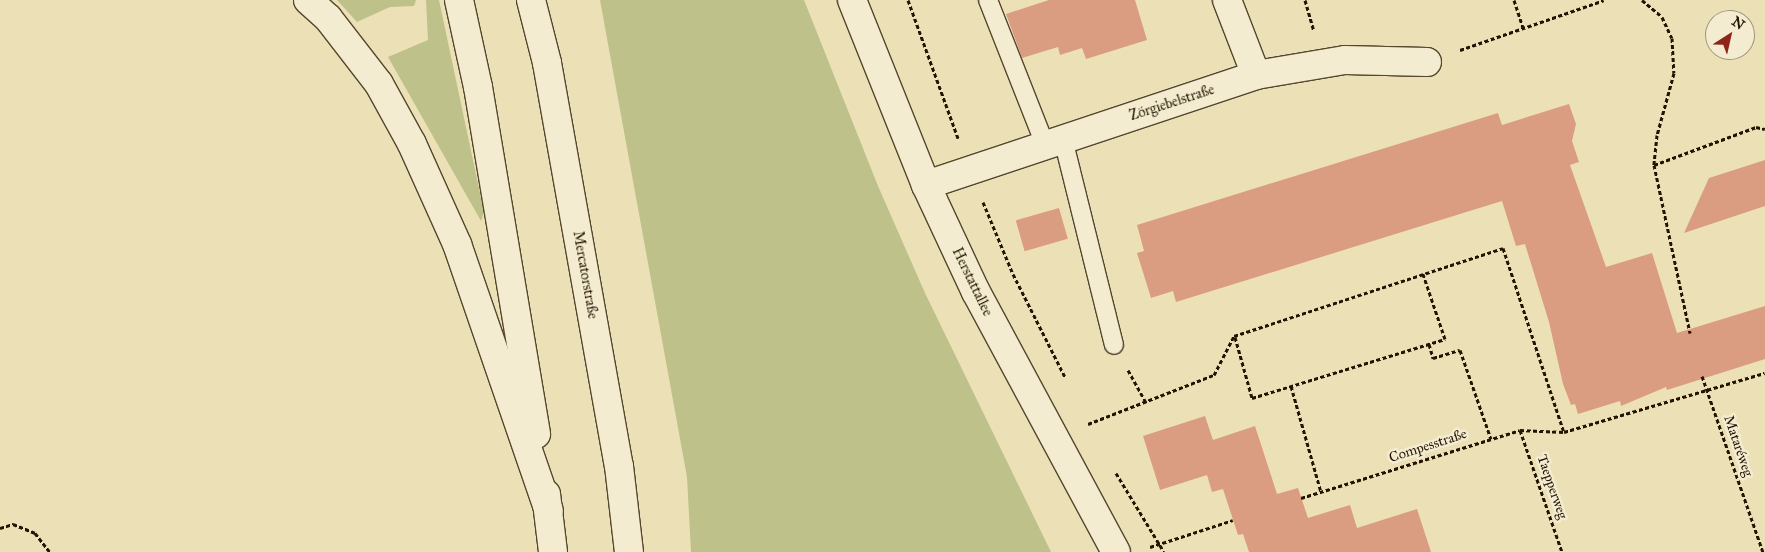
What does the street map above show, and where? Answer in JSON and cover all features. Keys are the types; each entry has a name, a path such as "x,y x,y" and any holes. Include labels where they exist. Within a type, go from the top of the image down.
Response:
{"main road":[{"path":"308,0 328,18 379,84 412,144 457,244 549,511"},
{"path":"459,0 478,87 549,511 553,552"},
{"name":"Mercatorstraße","path":"531,0 547,63 618,457 629,552"},
{"name":"Herstattallee","path":"852,0 926,185 976,292 1116,552"},
{"path":"1227,0 1256,75"},
{"name":"Zörgiebelstraße","path":"926,185 1256,75 1345,60 1426,62"}],"lane":[{"path":"988,0 1054,142 1114,345"}],"path":[{"path":"908,0 970,170 1013,274 1066,380"},
{"path":"1514,0 1523,28"},
{"path":"1426,62 1604,0"},
{"path":"1642,0 1662,17 1672,38 1674,73 1657,135 1654,165 1690,333"},
{"path":"1654,165 1756,127 1765,129"},
{"path":"1088,424 1214,375 1234,336 1503,248 1564,432"},
{"path":"1234,336 1252,398 1429,344 1445,338 1424,274"},
{"path":"1429,344 1433,358 1460,350 1491,439"},
{"path":"1114,345 1146,402"},
{"name":"Compesstraße","path":"1301,498 1520,430 1564,432 1765,373"},
{"name":"Mataréweg","path":"1702,376 1763,552"},
{"path":"1291,386 1321,492"},
{"path":"1084,416 1091,430"},
{"name":"Taepperweg","path":"1520,430 1562,552"},
{"path":"1114,469 1164,552"},
{"path":"1144,549 1233,520"},
{"path":"0,528 13,524 35,533 50,552"}],"green space":[{"path":"337,0 416,0 414,6 390,7 357,22"},
{"path":"426,0 439,0 484,212 481,221 388,57 428,40"},
{"path":"600,0 804,0 878,186 925,293 1051,552 691,552 687,477"}],"building":[{"path":"1049,0 1135,0 1147,40 1086,59 1082,48 1060,55 1058,47 1022,58 1006,14"},
{"path":"1569,104 1576,124 1572,141 1579,162 1570,165 1606,267 1652,253 1677,333 1765,306 1765,359 1667,390 1666,387 1621,406 1620,401 1578,414 1575,404 1571,405 1563,384 1549,322 1525,244 1516,246 1502,201 1176,302 1173,291 1151,298 1137,253 1144,251 1137,225 1498,113 1502,125"},
{"path":"1765,160 1765,206 1684,233 1709,178"},
{"path":"1059,208 1068,239 1025,251 1016,220"},
{"path":"1205,416 1213,440 1255,426 1277,494 1298,488 1308,518 1350,505 1357,528 1417,509 1431,552 1249,552 1243,534 1238,535 1223,489 1212,492 1207,475 1160,490 1143,436"}]}
